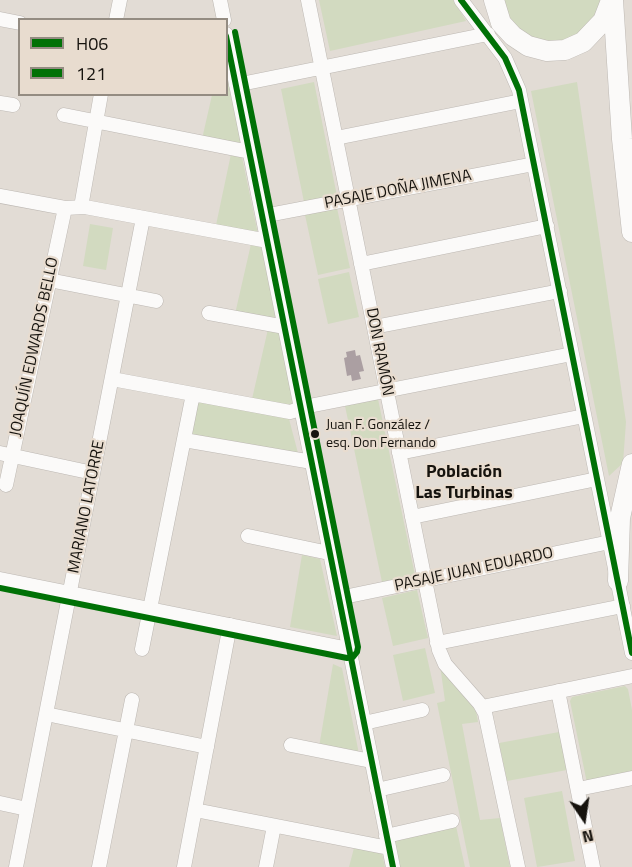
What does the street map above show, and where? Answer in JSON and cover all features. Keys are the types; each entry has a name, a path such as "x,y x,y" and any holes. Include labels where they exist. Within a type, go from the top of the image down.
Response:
{"highway":[{"path":"494,0 501,23 513,36 537,49 556,51 574,46 590,36 603,21 612,0"},
{"path":"612,0 632,232"},
{"path":"618,581 620,518 632,464"}],"street":[{"path":"116,18 120,0"},
{"path":"220,0 224,18"},
{"name":"DON RAMÓN","path":"308,0 437,643 445,664 482,707 518,867"},
{"path":"461,0 498,47 512,70 521,101 632,652"},
{"path":"0,19 18,23"},
{"path":"236,85 488,34"},
{"path":"228,50 393,867"},
{"path":"81,207 101,96"},
{"path":"336,138 521,101"},
{"path":"64,116 250,152"},
{"name":"PASAJE DOÑA JIMENA","path":"262,216 534,164"},
{"path":"0,196 65,208 81,207 268,242"},
{"name":"JOAQUÍN EDWARDS BELLO","path":"6,485 6,455 65,208"},
{"name":"MARIANO LATORRE","path":"16,867 143,218"},
{"path":"361,264 547,226"},
{"path":"49,280 156,301"},
{"path":"374,327 560,291"},
{"path":"209,313 285,327"},
{"path":"112,379 290,412 572,354"},
{"path":"142,649 193,394"},
{"path":"399,453 585,416"},
{"path":"184,440 312,462"},
{"path":"6,455 93,473"},
{"path":"412,517 597,479"},
{"path":"248,536 329,553"},
{"name":"PASAJE JUAN EDUARDO","path":"339,598 610,542"},
{"path":"0,579 349,649"},
{"path":"437,643 623,606"},
{"path":"184,867 230,625"},
{"path":"482,707 632,676"},
{"path":"558,691 593,867"},
{"path":"99,867 132,700"},
{"path":"364,723 422,710"},
{"path":"46,714 207,747"},
{"path":"291,745 371,760"},
{"path":"377,790 443,775"},
{"path":"578,789 632,778"},
{"path":"0,803 27,809"},
{"path":"195,810 274,826 388,842 452,821"},
{"path":"266,867 274,826"}],"green space":[{"path":"319,0 453,0 466,21 330,51"},
{"path":"504,0 601,0 589,29 571,42 551,45 520,33 511,21 504,6"},
{"path":"228,74 245,148 202,139 212,96 228,96"},
{"path":"314,82 337,196 304,202 281,89"},
{"path":"577,82 626,422 623,463 609,476 531,91"},
{"path":"231,154 242,157 258,234 216,225"},
{"path":"337,208 350,268 318,275 305,215"},
{"path":"90,224 113,228 106,270 83,266"},
{"path":"251,244 262,246 278,323 235,314"},
{"path":"349,272 359,317 328,324 318,279"},
{"path":"268,329 279,331 295,408 252,399"},
{"path":"378,399 415,575 382,582 345,406"},
{"path":"197,400 289,419 298,453 191,435"},
{"path":"302,555 320,559 337,636 290,627"},
{"path":"417,590 428,638 393,646 382,598"},
{"path":"425,648 435,693 403,701 393,655"},
{"path":"333,664 342,668 359,754 319,747"},
{"path":"440,665 475,705 478,722 462,724 480,820 500,818 510,867 470,867 437,703 445,701"},
{"path":"625,686 628,689 632,710 632,774 587,783 570,701 572,697"},
{"path":"559,732 567,770 507,781 499,743"},
{"path":"562,791 575,861 537,867 524,798"},
{"path":"456,826 465,867 398,867 392,840"},
{"path":"354,848 382,853 385,867 349,867"}],"building":[{"path":"355,350 356,356 360,355 364,371 359,372 361,379 352,381 351,375 347,376 344,358 347,357 346,352"}],"transit line":[{"name":"H06","path":"461,0 505,58 519,90 632,653"},
{"name":"121","path":"0,588 347,658 353,657 357,652 358,647 235,32"},
{"name":"H06","path":"228,46 393,867"}],"place":[{"name":"Juan F. González / esq. Don Fernando","path":"315,434"}],"district":[{"name":"Población Las Turbinas","path":"464,483"}]}
